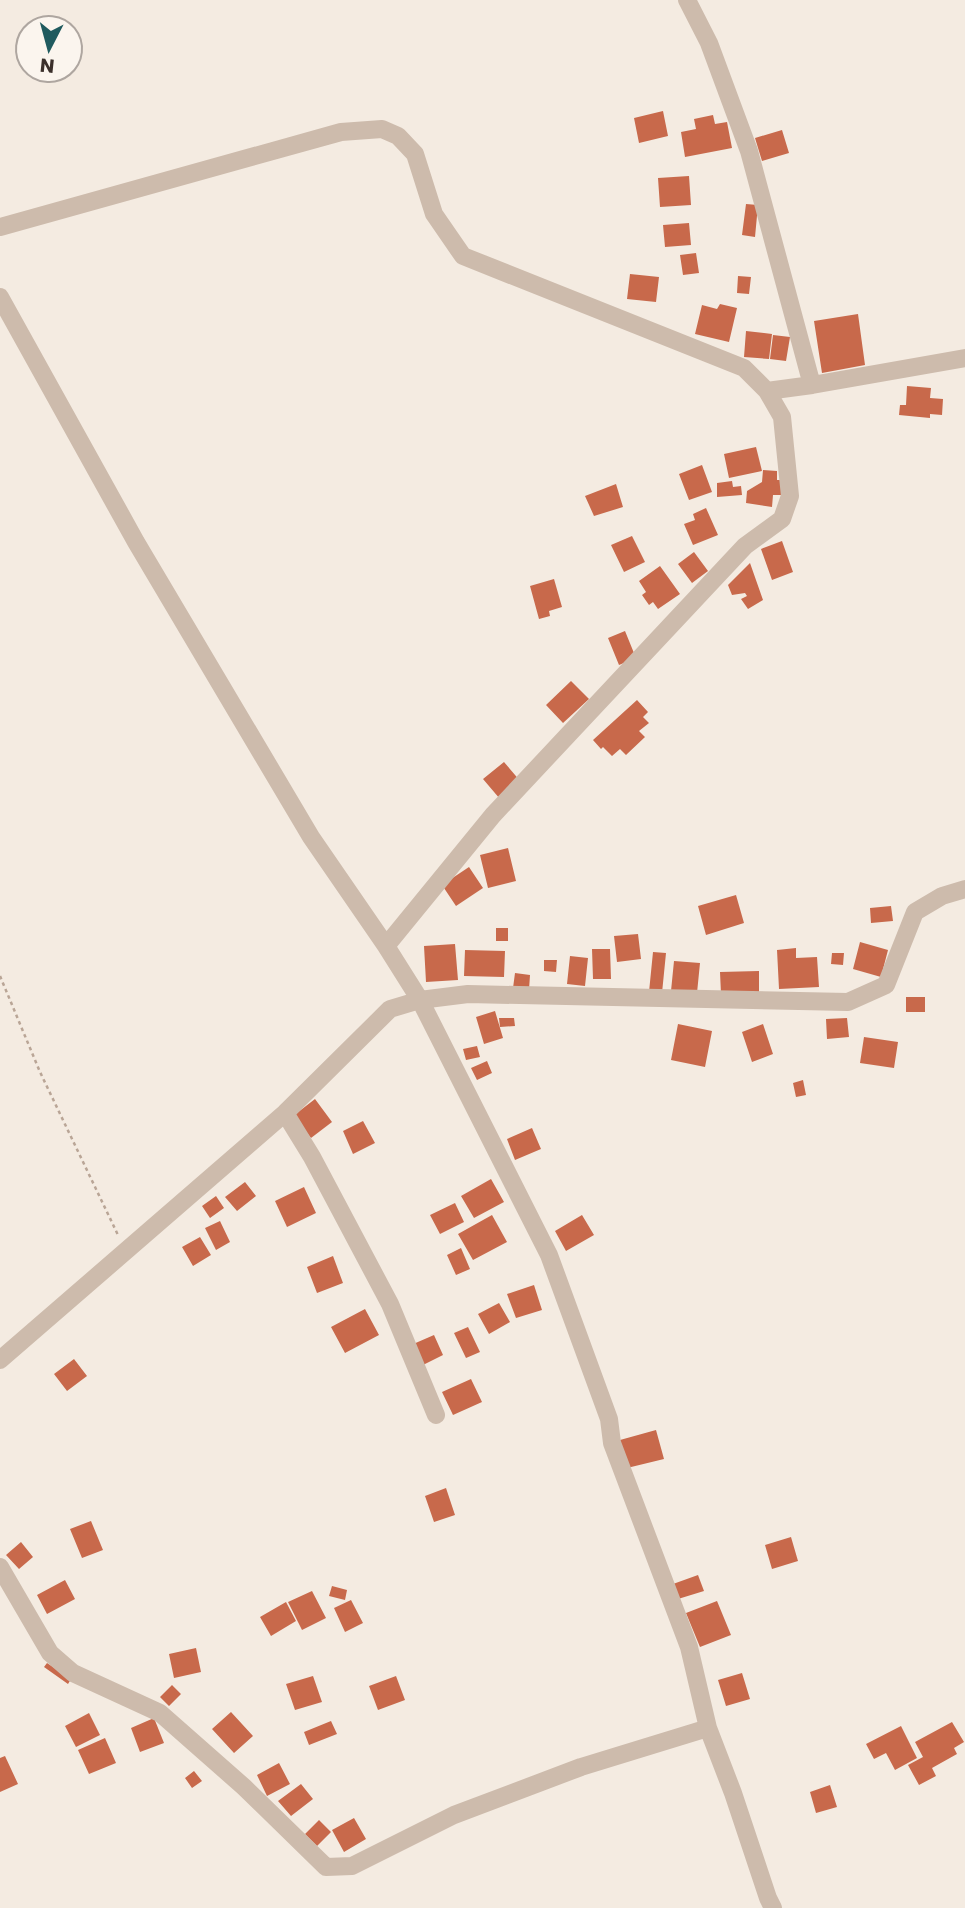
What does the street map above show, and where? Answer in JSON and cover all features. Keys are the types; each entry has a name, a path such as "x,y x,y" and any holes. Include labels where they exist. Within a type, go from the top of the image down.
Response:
{"street":[{"path":"687,0 709,43 749,151 812,385"},
{"path":"0,227 341,132 382,129 398,136 415,154 434,214 463,256 744,368 768,391 782,417 790,496 782,519 736,555 493,815 386,946"},
{"path":"0,296 130,530 311,837 420,1000 549,1255 609,1419 612,1443 689,1647 708,1728 773,1908"},
{"path":"768,391 965,358"},
{"path":"0,1360 285,1113 390,1009 420,1000 468,994 848,1002 886,985 915,912 942,896 965,888"},
{"path":"285,1113 312,1157 390,1304 436,1415"},
{"path":"0,1567 50,1653 73,1673 160,1713 244,1787 326,1867 352,1866 466,1810 581,1767 708,1728"}],"path":[{"path":"0,976 40,1072 125,1251"}],"building":[{"path":"663,111 668,136 639,143 634,118"},
{"path":"713,115 715,124 727,122 732,148 685,157 681,132 696,129 694,119"},
{"path":"782,130 789,153 762,161 755,138"},
{"path":"689,176 691,205 660,207 658,178"},
{"path":"746,204 758,205 755,237 742,235"},
{"path":"689,223 691,245 665,247 663,225"},
{"path":"696,253 699,273 683,275 680,255"},
{"path":"630,274 659,277 656,302 627,299"},
{"path":"738,276 751,277 749,294 737,293"},
{"path":"720,304 737,308 729,342 695,334 702,305 717,309"},
{"path":"858,314 865,365 822,373 814,321"},
{"path":"746,331 772,334 769,359 744,357"},
{"path":"773,335 790,337 786,361 770,359"},
{"path":"907,386 931,388 930,398 943,399 942,415 930,414 930,418 899,415 900,405 906,405"},
{"path":"756,447 762,471 729,478 724,454"},
{"path":"702,465 712,492 689,500 679,474"},
{"path":"763,470 777,471 777,480 781,480 781,495 773,495 772,507 746,503 747,491 762,482"},
{"path":"732,481 733,487 741,486 742,495 717,497 717,483"},
{"path":"616,484 623,507 594,516 585,496"},
{"path":"706,508 718,535 693,545 684,524 695,520 693,514"},
{"path":"632,536 645,562 624,572 611,545"},
{"path":"782,541 793,572 772,580 761,549"},
{"path":"694,552 708,571 692,583 678,564"},
{"path":"750,563 763,600 748,609 741,599 747,596 745,593 732,595 728,585"},
{"path":"660,566 680,594 658,609 653,602 649,605 642,595 646,592 639,581"},
{"path":"554,579 562,607 549,611 550,616 539,619 530,586"},
{"path":"625,631 636,658 619,665 608,638"},
{"path":"571,681 589,699 563,723 546,705"},
{"path":"637,700 648,712 643,717 649,723 639,731 645,737 626,755 620,749 612,756 593,740"},
{"path":"504,762 521,782 500,799 483,779"},
{"path":"508,848 516,881 488,888 480,855"},
{"path":"469,867 483,888 456,906 442,885"},
{"path":"736,895 744,923 706,935 698,906"},
{"path":"891,906 893,921 871,923 870,908"},
{"path":"496,928 508,928 508,941 496,941"},
{"path":"638,934 641,959 617,962 614,936"},
{"path":"860,942 888,950 881,977 853,969"},
{"path":"455,944 458,980 426,982 424,946"},
{"path":"796,948 796,958 817,957 819,987 779,989 777,950"},
{"path":"592,949 610,949 611,979 593,979"},
{"path":"465,950 505,951 504,977 464,976"},
{"path":"653,952 666,953 662,993 649,992"},
{"path":"832,953 844,953 843,965 831,964"},
{"path":"570,956 588,958 585,986 567,984"},
{"path":"544,960 557,960 556,972 544,971"},
{"path":"674,961 700,963 697,993 671,991"},
{"path":"759,971 759,993 721,994 720,972"},
{"path":"515,973 530,975 529,990 513,988"},
{"path":"906,997 925,997 925,1012 906,1012"},
{"path":"495,1011 503,1038 484,1044 476,1017"},
{"path":"499,1018 514,1018 515,1026 500,1027"},
{"path":"847,1018 849,1037 827,1039 826,1019"},
{"path":"678,1024 712,1031 705,1067 671,1060"},
{"path":"763,1024 773,1054 752,1062 742,1032"},
{"path":"864,1037 898,1042 894,1068 860,1063"},
{"path":"477,1046 480,1057 466,1060 463,1049"},
{"path":"487,1061 492,1073 477,1080 471,1068"},
{"path":"803,1080 806,1095 796,1097 793,1083"},
{"path":"315,1099 332,1122 311,1138 293,1116"},
{"path":"363,1121 375,1143 353,1154 343,1131"},
{"path":"532,1128 541,1149 515,1160 507,1139"},
{"path":"491,1179 504,1202 474,1218 461,1196"},
{"path":"245,1182 256,1196 237,1211 225,1197"},
{"path":"304,1187 316,1213 287,1227 275,1201"},
{"path":"216,1196 224,1208 210,1218 202,1206"},
{"path":"455,1203 464,1222 440,1234 430,1215"},
{"path":"492,1215 507,1242 473,1260 458,1234"},
{"path":"582,1215 594,1235 566,1251 555,1231"},
{"path":"220,1221 230,1242 216,1250 205,1228"},
{"path":"200,1237 211,1255 193,1266 182,1247"},
{"path":"461,1248 470,1269 456,1275 447,1255"},
{"path":"333,1256 343,1283 317,1293 307,1267"},
{"path":"534,1285 542,1310 516,1318 507,1294"},
{"path":"499,1303 510,1322 489,1334 478,1314"},
{"path":"365,1309 379,1335 345,1353 331,1327"},
{"path":"468,1327 480,1352 466,1358 454,1333"},
{"path":"434,1335 443,1355 421,1366 411,1345"},
{"path":"74,1359 87,1376 67,1391 54,1374"},
{"path":"471,1379 482,1402 453,1415 442,1392"},
{"path":"656,1430 664,1459 627,1468 620,1440"},
{"path":"446,1488 455,1515 434,1522 425,1496"},
{"path":"91,1521 103,1550 82,1558 70,1529"},
{"path":"791,1537 798,1561 772,1569 765,1545"},
{"path":"21,1542 33,1557 19,1569 6,1555"},
{"path":"698,1575 704,1591 678,1599 673,1584"},
{"path":"65,1580 75,1599 47,1614 37,1595"},
{"path":"332,1586 347,1590 345,1600 329,1596"},
{"path":"312,1591 326,1618 302,1630 288,1602"},
{"path":"351,1600 363,1623 345,1632 334,1608"},
{"path":"717,1601 731,1635 700,1647 686,1613"},
{"path":"286,1602 296,1621 271,1636 260,1617"},
{"path":"196,1648 201,1672 174,1678 169,1654"},
{"path":"47,1663 71,1679 68,1684 44,1667"},
{"path":"742,1673 750,1699 726,1706 718,1680"},
{"path":"313,1676 322,1702 295,1710 286,1684"},
{"path":"396,1676 405,1700 378,1710 369,1686"},
{"path":"172,1685 181,1694 169,1706 160,1697"},
{"path":"231,1712 253,1736 234,1753 212,1729"},
{"path":"89,1713 100,1735 76,1747 65,1726"},
{"path":"154,1718 164,1743 140,1752 131,1728"},
{"path":"331,1721 337,1734 309,1745 304,1732"},
{"path":"952,1722 964,1742 954,1748 957,1754 932,1768 936,1776 919,1785 908,1765 923,1757 915,1742"},
{"path":"901,1726 917,1758 895,1770 886,1753 874,1759 866,1744"},
{"path":"105,1738 116,1763 89,1774 78,1750"},
{"path":"5,1756 18,1784 0,1792 0,1758"},
{"path":"279,1763 290,1784 267,1796 257,1775"},
{"path":"194,1771 202,1781 192,1788 185,1778"},
{"path":"301,1784 313,1799 291,1816 278,1801"},
{"path":"830,1785 837,1807 816,1813 810,1792"},
{"path":"354,1818 366,1839 344,1852 332,1830"},
{"path":"319,1820 331,1832 317,1846 305,1834"}]}
